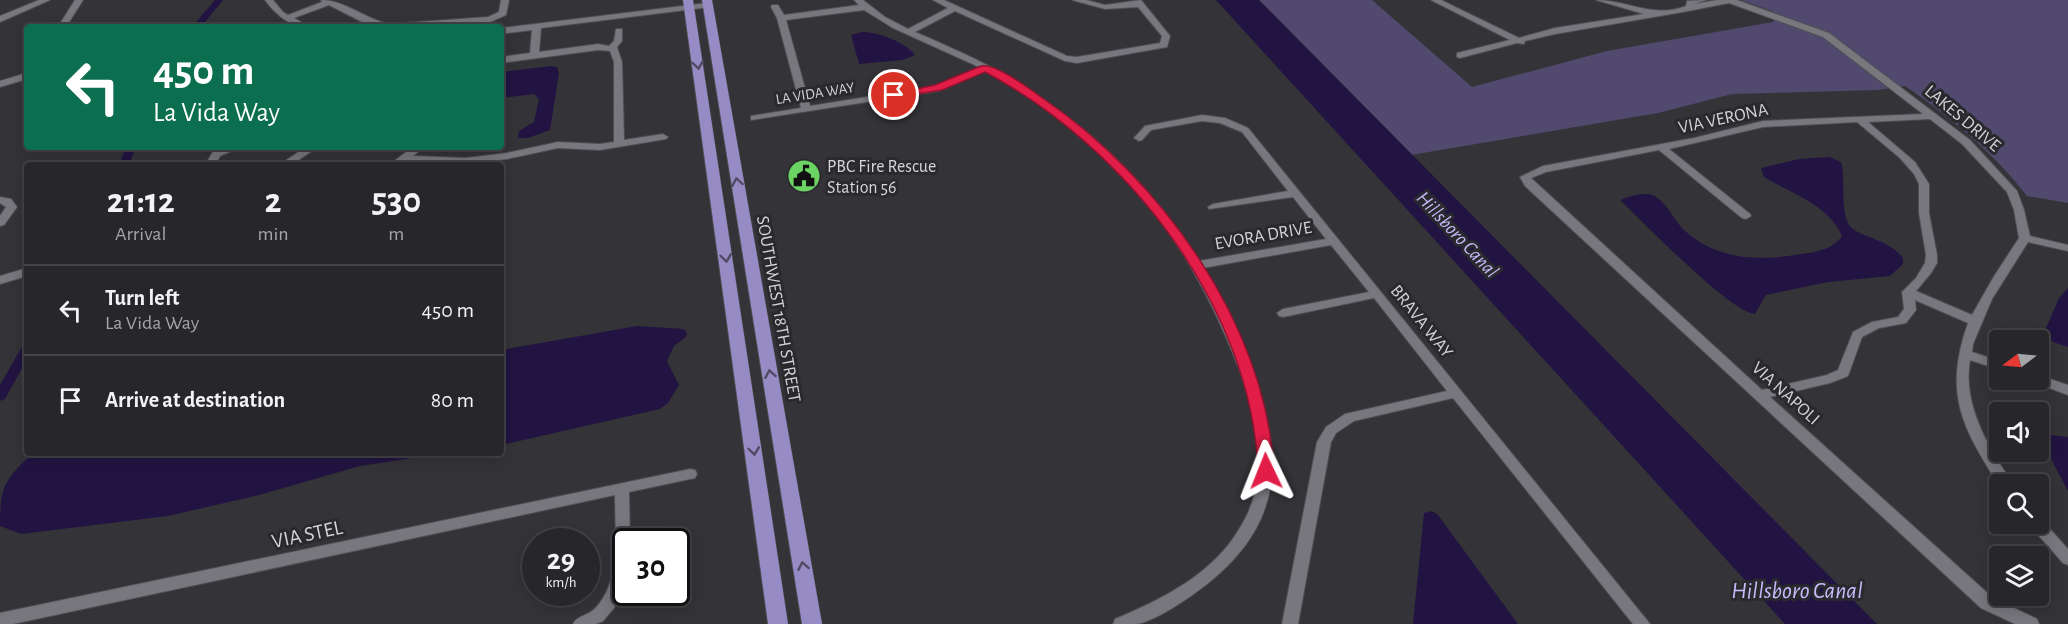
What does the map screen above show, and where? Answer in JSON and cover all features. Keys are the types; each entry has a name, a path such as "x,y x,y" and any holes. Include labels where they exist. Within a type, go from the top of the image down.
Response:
{"main road":[{"name":"SOUTHWEST 18TH STREET","path":"707,2 812,624"},
{"path":"689,4 778,624"}],"street":[{"path":"0,19 46,0"},
{"path":"64,24 78,0"},
{"path":"269,0 286,18 299,24"},
{"path":"434,24 490,19 503,13 505,0"},
{"path":"858,0 865,7 904,29 985,68 1039,100 1107,155 1154,205 1198,265 1236,344 1254,394 1264,432 1267,455 1265,482 1257,509 1230,554 1186,593 1141,620 1121,624"},
{"path":"937,0 1065,58 1077,60 1164,45 1166,36 1138,2 1099,6 1076,0"},
{"path":"1435,0 1521,42"},
{"path":"1690,7 1690,3 1702,0"},
{"path":"1460,55 1521,42 1556,31 1661,15 1729,0"},
{"name":"LAKES DRIVE","path":"1729,0 1826,35 1965,142 2012,191 2025,238"},
{"path":"286,18 328,1 371,23 378,24"},
{"path":"504,31 707,2"},
{"path":"1604,2 1629,19"},
{"path":"1604,2 1661,15"},
{"path":"904,29 951,6"},
{"path":"775,7 781,18 806,109"},
{"path":"781,18 865,7"},
{"path":"534,55 537,27"},
{"path":"612,48 618,41 619,31"},
{"path":"504,60 598,47 612,48 617,51 619,144"},
{"name":"LA VIDA WAY","path":"754,118 938,88 985,68"},
{"path":"0,84 24,77"},
{"name":"VIA VERONA","path":"1525,177 1543,169 1660,147 1763,124 1931,116"},
{"name":"BRAVA WAY","path":"1139,138 1148,128 1195,119 1229,122 1248,134 1642,624"},
{"path":"1859,119 1910,164 1924,182 1924,217 1934,255 1926,276 1908,292"},
{"path":"405,159 466,161 507,156 558,145 594,147 663,137"},
{"path":"1660,147 1746,216"},
{"path":"289,162 308,150"},
{"path":"400,162 416,150"},
{"name":"VIA NAPOLI","path":"1525,177 1529,184 1987,603 2031,624"},
{"path":"1213,207 1296,193"},
{"path":"0,200 7,201 12,207 0,223"},
{"path":"1999,474 1984,450 1967,414 1963,382 1965,354 1974,321 2025,238 2068,248"},
{"name":"EVORA DRIVE","path":"1198,265 1334,241"},
{"path":"0,280 24,273"},
{"path":"1908,292 1974,321"},
{"path":"1759,395 1830,379 1843,373 1857,335 1876,325 1902,320 1910,310 1908,292"},
{"path":"1282,313 1377,294"},
{"path":"1965,354 1989,362"},
{"path":"2049,384 2068,390"},
{"path":"1290,624 1324,442 1330,430 1350,417 1457,393"},
{"name":"VIA STEL","path":"0,620 690,474"},
{"path":"581,624 602,614 615,594 622,539 622,489"},
{"path":"2046,534 2068,559"}],"shaded area":[{"path":"1259,0 1372,0 1472,87 1607,51 1775,20 1772,11 1741,0 2068,0 2068,203 2027,196 1970,136 1905,86 1878,90 1732,94 1658,113 1411,155"}],"water":[{"name":"Hillsboro Canal","path":"1216,0 1259,0 1877,624 1785,624"},
{"path":"862,32 891,39 911,50 915,55 903,60 859,64 851,35"},
{"path":"557,67 559,73 550,130 528,138 518,138 519,131 534,122 539,99 534,94 504,98 504,72"},
{"path":"1829,157 1841,162 1844,208 1848,223 1857,232 1897,251 1903,258 1903,264 1890,276 1828,282 1766,295 1755,314 1743,310 1707,283 1620,200 1642,194 1655,196 1664,203 1685,231 1698,241 1726,253 1771,258 1813,252 1829,247 1842,236 1836,225 1808,201 1764,177 1761,168 1799,159"},
{"path":"2068,288 2068,347 2053,342 2049,338 2049,330 2045,330 2059,298"},
{"path":"637,326 684,329 687,333 686,337 674,346 667,361 679,385 668,403 660,409 504,444 504,349"},
{"path":"2049,435 2068,437 2068,491 2049,455"},
{"path":"30,456 425,456 360,466 259,495 168,516 21,534 0,526 3,493 16,470"},
{"path":"1432,511 1438,515 1518,624 1413,624 1424,513"}],"waterway":[{"path":"199,24 219,0"},
{"path":"125,162 130,150"},
{"path":"0,396 24,353"}],"place":[{"name":"PBC Fire Rescue Station 56","path":"804,176"}],"route":[{"path":"894,95 938,88 985,68 1010,81 1062,116 1130,177 1171,226 1198,265 1229,329 1254,394 1264,432 1267,455 1266,471"}]}
